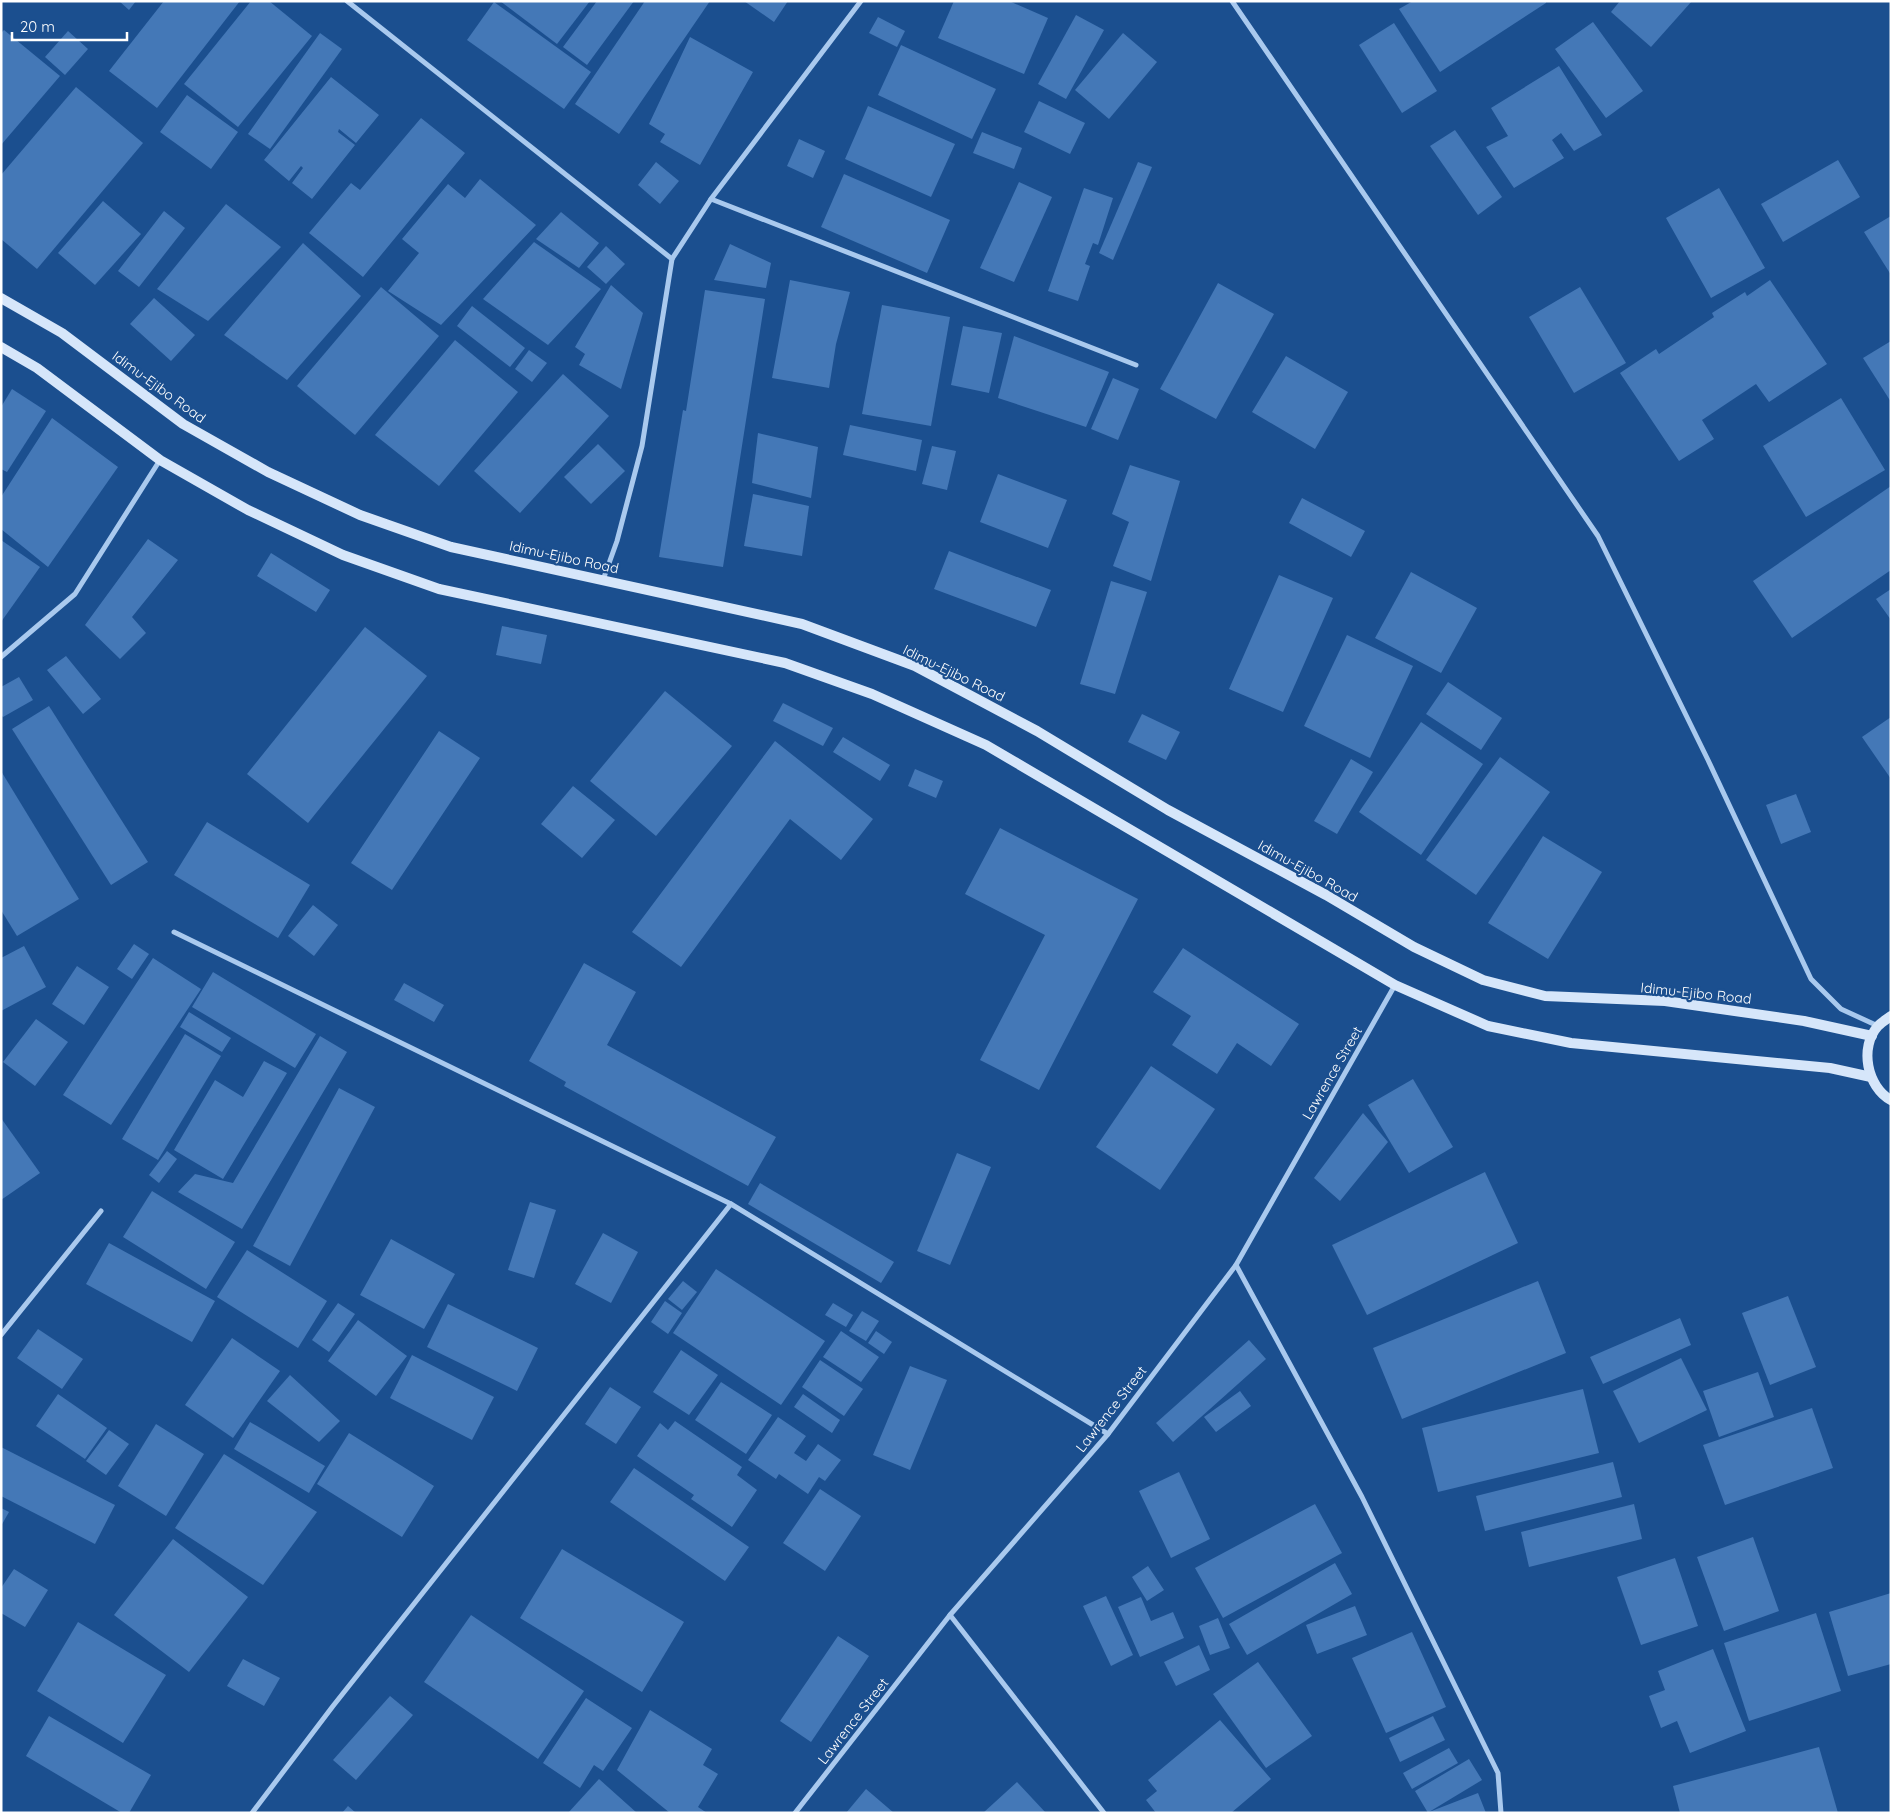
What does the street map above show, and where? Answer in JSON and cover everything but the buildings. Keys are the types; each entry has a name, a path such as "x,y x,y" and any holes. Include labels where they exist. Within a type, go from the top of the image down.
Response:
{"main road":[{"name":"Idimu-Ejibo Road","path":"1,298 62,333 183,424 268,472 360,515 451,547 802,624 915,666 1037,731 1168,810 1326,895 1414,947 1483,980 1544,996 1664,1001 1804,1020 1872,1036"},
{"path":"1,347 37,368 160,460 248,510 343,555 439,588 784,662 872,694 986,746 1395,985 1488,1026 1571,1043 1830,1068 1871,1077"},
{"path":"1891,1016 1878,1026 1872,1036 1867,1056 1871,1077 1878,1089 1891,1100"}],"street":[{"path":"347,1 672,259"},
{"path":"603,580 617,541 642,446 672,259 711,199 861,1"},
{"path":"1232,1 1598,536 1708,760 1811,979 1841,1009 1878,1026"},
{"path":"711,199 1136,365"},
{"path":"1,657 75,594 160,460"},
{"path":"174,932 731,1204 1108,1434"},
{"name":"Lawrence Street","path":"795,1813 950,1615 1108,1434 1236,1265 1395,985"},
{"path":"252,1813 333,1706 731,1204"},
{"path":"1,1335 101,1211"},
{"path":"1236,1265 1362,1497 1498,1773 1501,1813"},
{"path":"950,1615 1104,1813"}]}
